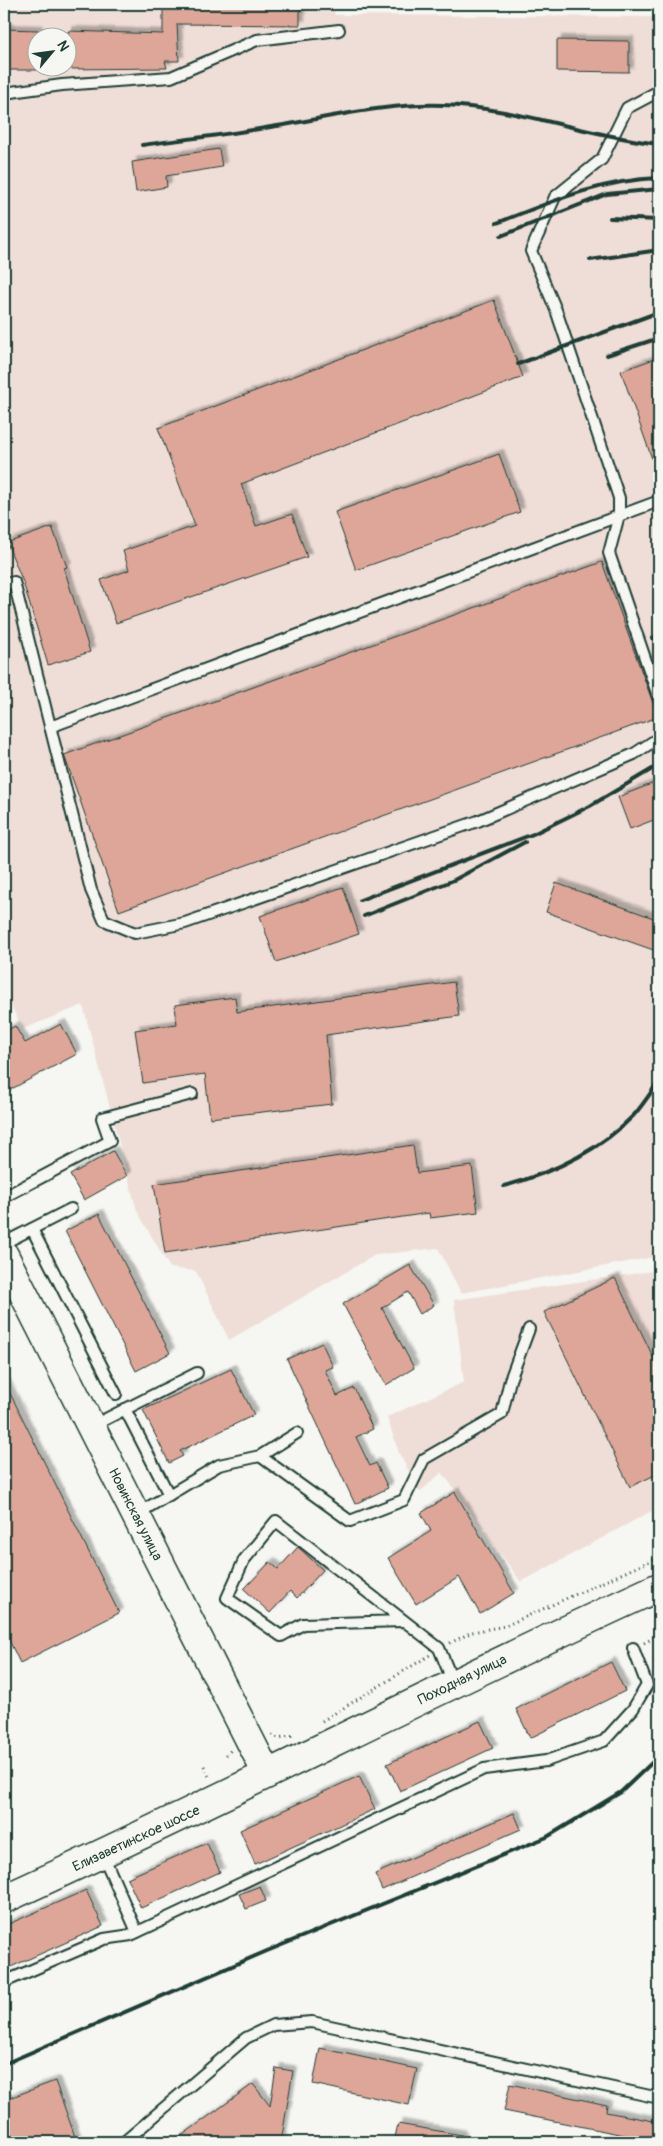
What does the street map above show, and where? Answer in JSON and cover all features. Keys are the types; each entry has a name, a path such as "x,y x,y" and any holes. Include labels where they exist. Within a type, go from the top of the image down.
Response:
{"main road":[{"name":"Новинская улица","path":"4,1255 267,1774"},
{"name":"Походная улица","path":"267,1774 453,1683 659,1587"},
{"name":"Елизаветинское шоссе","path":"4,1898 102,1854 267,1774"}],"lane":[{"path":"4,93 62,85 171,77 257,40 339,30"},
{"path":"659,91 627,108 602,159 555,197 531,251 556,310 619,498 619,515 609,553 659,700"},
{"path":"50,726 659,501"},
{"path":"4,584 14,582 90,890 104,920 135,933 184,923 478,821 634,754 658,739 659,735"},
{"path":"4,1197 110,1141 102,1118 192,1094"},
{"path":"4,1243 71,1209"},
{"path":"32,1229 116,1394"},
{"path":"260,1456 350,1521 404,1500 424,1459 502,1414 510,1380 530,1329"},
{"path":"91,1426 197,1373"},
{"path":"125,1409 169,1495"},
{"path":"136,1515 218,1465 260,1456 297,1433"},
{"path":"402,1621 304,1624 281,1636 227,1598 244,1560 276,1521 439,1648 453,1683"},
{"path":"4,1982 104,1939 137,1932 484,1769 546,1761 604,1741 633,1709 648,1685 633,1648"},
{"path":"102,1854 137,1932"},
{"path":"124,2142 246,2038 273,2025 312,2022 659,2098"}],"shaded area":[{"path":"4,4 333,4 335,15 659,17 659,1256 461,1293 438,1248 375,1255 229,1340 196,1271 170,1268 137,1211 83,1005 23,1029 4,992 4,778 11,775 4,733"},
{"path":"659,1270 659,1507 521,1582 442,1472 420,1492 399,1453 387,1417 464,1382 454,1300"}],"building":[{"path":"163,4 300,4 300,25 177,24 179,61 165,61 167,68 78,69 78,31 163,34"},
{"path":"4,29 28,30 28,70 4,70"},
{"path":"557,40 629,41 629,72 557,71"},
{"path":"219,149 222,167 166,176 167,187 136,192 132,162"},
{"path":"494,300 523,377 241,484 256,526 292,514 307,557 116,623 101,580 129,570 123,551 195,526 158,428"},
{"path":"659,357 659,472 657,473 621,371"},
{"path":"499,454 520,512 356,570 335,512"},
{"path":"52,527 67,567 64,568 90,652 48,665 23,582 7,543"},
{"path":"602,562 658,717 119,911 64,755"},
{"path":"659,781 659,818 630,829 618,797"},
{"path":"556,883 659,920 659,952 546,912"},
{"path":"343,887 359,934 276,962 260,916"},
{"path":"454,982 459,1016 326,1035 332,1104 210,1118 205,1074 143,1083 135,1030 177,1024 175,1005 235,997 237,1012"},
{"path":"61,1024 77,1054 4,1093 4,1032 15,1026 25,1043"},
{"path":"413,1145 417,1173 472,1166 478,1212 430,1218 429,1213 165,1253 154,1184"},
{"path":"113,1151 127,1176 84,1200 70,1175"},
{"path":"99,1214 170,1353 136,1371 65,1231"},
{"path":"410,1265 434,1305 420,1314 408,1292 382,1308 414,1368 386,1385 343,1304"},
{"path":"615,1278 659,1369 659,1473 630,1487 544,1312"},
{"path":"322,1343 333,1367 325,1370 337,1396 354,1388 373,1429 356,1437 370,1466 376,1463 388,1488 355,1504 287,1359"},
{"path":"231,1369 254,1415 180,1451 183,1456 169,1463 143,1410"},
{"path":"4,1381 119,1613 20,1663 4,1630"},
{"path":"455,1492 514,1593 480,1614 459,1577 416,1604 388,1558 431,1531 421,1513"},
{"path":"298,1547 323,1570 297,1598 290,1591 270,1613 244,1589 270,1562 278,1569"},
{"path":"611,1662 625,1691 530,1738 516,1709"},
{"path":"480,1721 493,1748 400,1791 387,1764"},
{"path":"359,1776 375,1809 255,1864 240,1830"},
{"path":"514,1813 521,1829 382,1890 375,1874"},
{"path":"207,1843 220,1872 141,1908 127,1878"},
{"path":"260,1886 266,1901 246,1909 239,1894"},
{"path":"86,1890 103,1926 4,1970 4,1926"},
{"path":"320,2048 417,2069 409,2105 313,2084"},
{"path":"276,2068 293,2071 281,2142 173,2142 253,2084 270,2106"},
{"path":"55,2081 77,2142 4,2142 4,2100"},
{"path":"510,2084 607,2105 606,2112 659,2122 659,2142 504,2111"},
{"path":"398,2124 462,2135 461,2142 394,2142"}],"railway":[{"path":"142,145 243,132 380,108 422,105 470,107 497,111 605,135 659,144"},
{"path":"497,223 576,193 617,183 659,178"},
{"path":"501,236 607,194 659,189"},
{"path":"610,218 659,220"},
{"path":"590,260 659,250"},
{"path":"518,364 659,312"},
{"path":"607,355 659,338"},
{"path":"653,638 659,635"},
{"path":"360,900 533,834 590,806 659,765"},
{"path":"364,916 454,880 525,842"},
{"path":"504,1186 557,1168 574,1160 605,1140 634,1115 659,1081"},
{"path":"4,2064 267,1951 547,1837 621,1792 659,1756"}]}
